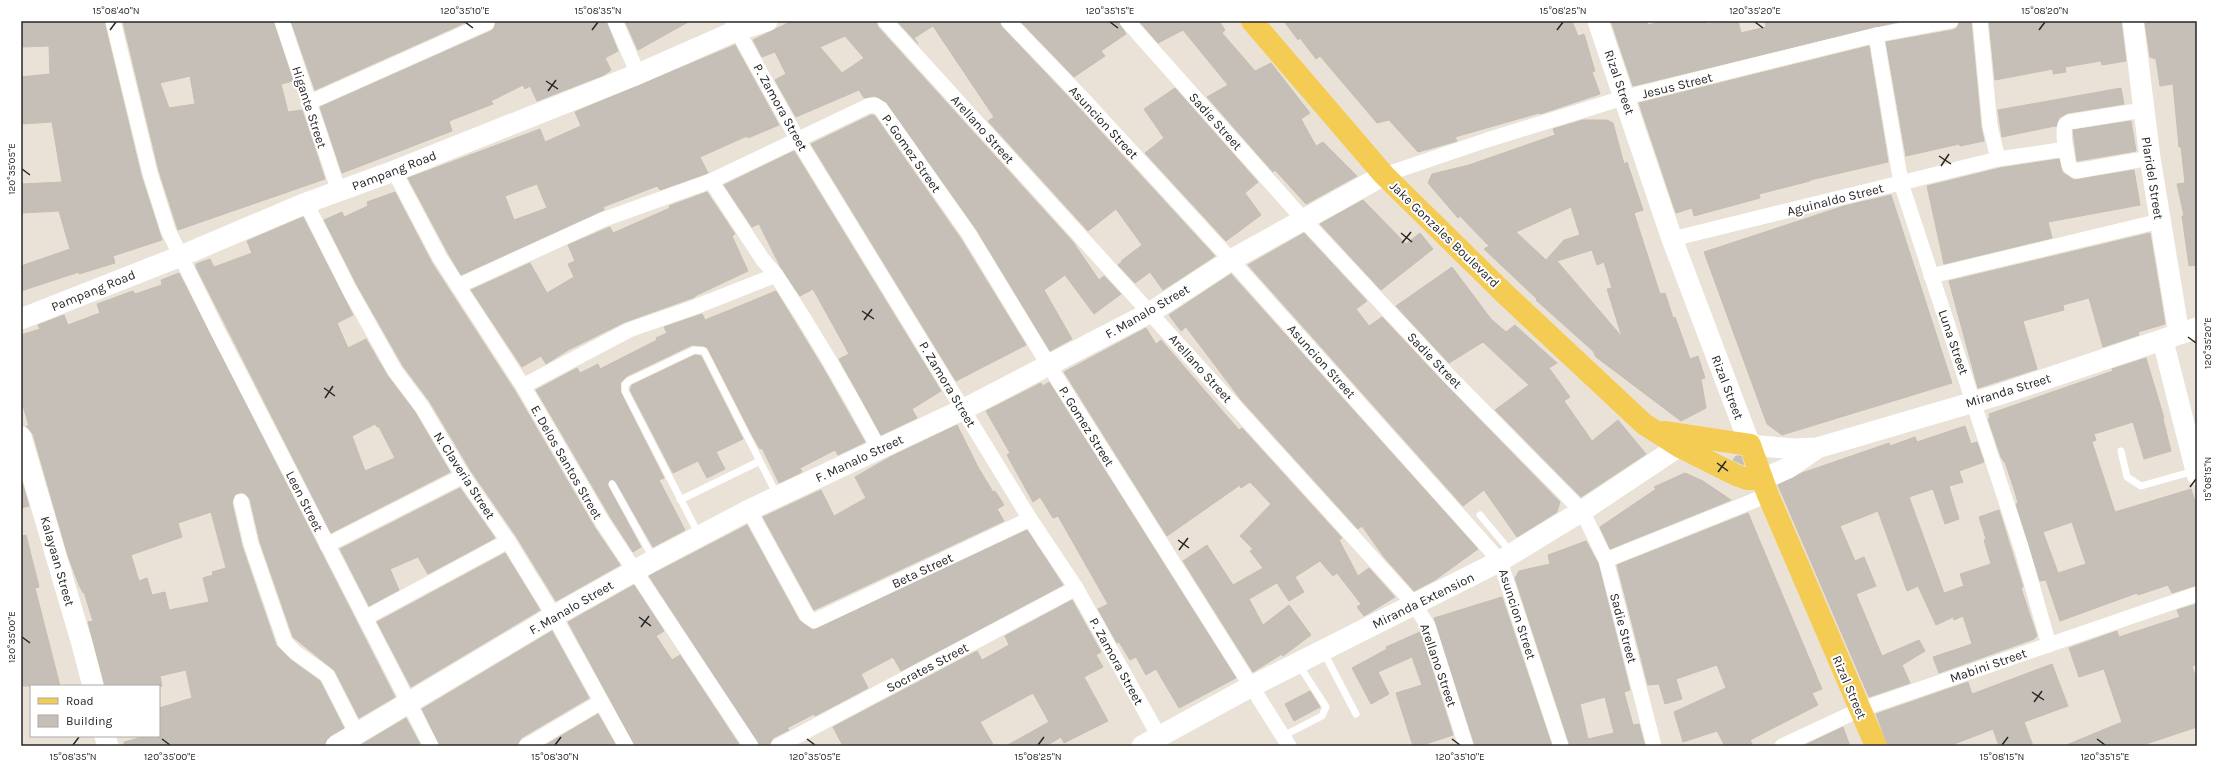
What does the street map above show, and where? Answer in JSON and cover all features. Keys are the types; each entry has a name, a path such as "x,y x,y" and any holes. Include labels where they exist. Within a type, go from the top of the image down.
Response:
{"main road":[{"name":"Jake Gonzales Boulevard","path":"1252,21 1384,175 1587,372 1644,424 1655,431 1687,442 1736,475 1747,478 1765,487"},
{"name":"Jake Gonzales Boulevard","path":"1687,442 1750,445"},
{"name":"Rizal Street","path":"1750,445 1765,487 1859,710 1876,746"}],"street":[{"name":"Leen Street","path":"113,21 154,186 168,230 327,545 432,746"},
{"name":"Higante Street","path":"282,21 308,103 339,192"},
{"path":"615,21 638,74"},
{"name":"Pampang Road","path":"21,319 181,256 306,203 394,171 638,74 735,25 767,21"},
{"name":"Arellano Street","path":"885,21 1151,312 1414,604 1428,626 1466,746"},
{"name":"Asuncion Street","path":"1008,21 1086,102 1506,557 1561,746"},
{"name":"Sadie Street","path":"1127,21 1303,219 1451,378 1582,511 1606,560 1654,746"},
{"name":"Rizal Street","path":"1598,21 1626,97 1649,173 1672,239 1750,445"},
{"name":"Jesus Street","path":"1384,175 1487,140 1626,97 1876,35 1951,21"},
{"path":"1980,21 1988,108 1998,160"},
{"name":"Plaridel Street","path":"2133,21 2150,158 2180,334 2196,473"},
{"path":"308,103 487,23"},
{"name":"P. Zamora Street","path":"735,25 798,140 1030,519 1076,588 1151,742"},
{"name":"Luna Street","path":"1876,35 1901,183 2022,550 2049,645"},
{"name":"P. Gomez Street","path":"798,140 868,106 875,105 881,109 969,234 1048,364 1250,687 1286,741"},
{"path":"2143,110 2069,122 2064,125 2063,130 2069,166 2076,171 2150,158"},
{"path":"458,286 602,220 711,181 798,140"},
{"name":"Aguinaldo Street","path":"1672,239 1998,160 2066,149"},
{"name":"E. Delos Santos Street","path":"394,171 436,252 523,386 590,501 645,565 706,681 751,746"},
{"name":"F. Manalo Street","path":"336,746 554,616 645,565 749,510 964,410 1048,364 1151,312 1231,260 1384,175"},
{"path":"711,181 762,260 776,275 808,323 843,382 879,449"},
{"name":"N. Claveria Street","path":"306,203 349,288 395,371 422,407 464,476 508,541 554,616 626,746"},
{"path":"1931,276 2160,221"},
{"path":"523,386 629,330 695,308 776,275"},
{"name":"Miranda Street","path":"1750,445 1794,449 1817,448 1973,401 1998,395 2180,334"},
{"name":"Kalayaan Street","path":"21,437 93,685"},
{"name":"Miranda Extension","path":"1151,742 1250,687 1506,557 1582,511 1687,442"},
{"name":"Miranda Street","path":"1765,487 1788,468 1817,448"},
{"path":"327,545 464,476"},
{"path":"1606,560 1765,487"},
{"path":"241,501 251,544 285,642 296,653 327,675 357,734"},
{"name":"Beta Street","path":"749,510 807,616 814,621 1030,519"},
{"path":"365,618 508,541"},
{"name":"Socrates Street","path":"778,746 1076,588"},
{"name":"Mabini Street","path":"1782,746 1859,710 2197,594"},
{"path":"526,746 601,702"}],"lane":[{"path":"699,536 625,390 625,385 629,381 694,350 704,351 758,462 778,497"},
{"path":"2121,451 2127,477 2141,486 2196,473"},
{"path":"680,500 758,462"},
{"path":"612,484 645,565"},
{"path":"1480,515 1506,557"},
{"path":"1322,650 1356,714"},
{"path":"1286,741 1322,716 1326,707 1298,662"}],"building":[{"path":"21,21 104,21 141,175 162,240 113,256 115,263 79,274 79,272 21,291 21,266 70,249 59,211 21,213 21,184 62,182 52,122 21,124 21,77 50,74 49,46 21,47"},
{"path":"273,21 293,81 281,84 288,112 302,110 325,179 178,230 159,171 123,22","holes":["190,76 195,104 169,108 160,83"]},
{"path":"291,21 469,21 315,90"},
{"path":"496,21 606,21 618,51 605,58 611,70 604,75 537,101 530,86 525,89 523,85 491,101 493,104 449,121 452,131 342,173 320,107 491,31 494,28"},
{"path":"625,21 690,21 638,50"},
{"path":"792,21 876,21 878,27 1073,242 1099,280 1104,276 1121,294 1094,314 1065,275 1044,290 1072,339 1050,351 976,229 886,102 874,96 864,98 859,90 796,117 775,80 786,74 775,52 762,57 753,40","holes":["845,36 864,58 842,73 820,47"]},
{"path":"897,21 999,21 1002,27 1079,108 1215,256 1163,290 1150,272 1135,283 1118,265 1142,245 1116,209 1088,231 988,121 994,117 933,26 914,38 918,44"},
{"path":"1020,21 1118,21 1126,34 1101,51 1105,56 1074,77"},
{"path":"1139,21 1219,21 1225,30 1222,33 1255,71 1271,63 1310,113 1301,119 1316,146 1323,142 1357,176 1306,204 1275,170 1273,172 1207,97 1228,85 1183,30 1158,43"},
{"path":"1284,21 1572,21 1578,36 1584,34 1595,71 1592,72 1600,94 1540,114 1539,113 1455,137 1457,141 1418,152 1389,120 1377,123 1320,56 1316,59 1300,38 1298,40"},
{"path":"1611,21 1646,21 1648,25 1663,21 1707,21 1707,24 1738,21 1741,33 1766,27 1765,21 1902,21 1633,86"},
{"path":"1960,21 1971,21 1981,127 1984,141 1960,146 1959,144 1906,156 1886,42 1953,30 1957,28"},
{"path":"1989,21 2121,21 2126,61 2102,65 2101,61 2065,67 2066,72 2053,74 2053,69 1995,80"},
{"path":"2159,21 2197,21 2197,265 2189,266 2182,216 2184,216 2177,184 2185,183 2181,147 2179,147 2173,84 2160,86 2156,59 2150,57 2145,23"},
{"path":"735,45 779,125 748,138 747,136 700,157 708,173 660,190 657,186 603,207 604,210 461,275 408,178 540,129 545,142 581,126 575,112","holes":["537,184 547,208 514,220 505,196"]},
{"path":"1869,46 1888,162 1810,180 1759,194 1760,198 1694,216 1692,208 1676,213 1639,103"},
{"path":"1175,88 1258,182 1245,193 1261,215 1226,241 1145,153 1164,138 1144,109"},
{"path":"2121,88 2124,104 2068,113 2059,118 2056,127 2002,137 1998,110"},
{"path":"871,115 875,116 961,239 1026,345 956,381 811,144"},
{"path":"1583,120 1607,120 1613,123 1624,164 1627,162 1643,210 1634,213 1660,294 1665,293 1673,318 1675,317 1690,359 1698,356 1705,378 1701,379 1706,408 1681,421 1596,357 1593,351 1536,300 1537,299 1484,249 1489,246 1460,216 1458,218 1428,183 1432,174 1469,165 1555,135 1553,129","holes":["1571,207 1580,235 1564,240 1546,260 1516,232","1592,250 1597,265 1604,262 1612,288 1607,289 1622,337 1557,261"]},
{"path":"2131,121 2136,151 2077,161 2073,130"},
{"path":"794,151 941,391 912,409 917,418 881,435 839,359 849,354 813,289 800,296 781,268 759,224 752,227 724,185"},
{"path":"2059,159 2063,173 2074,180 2134,170 2140,205 2048,222 2052,238 1944,264 1927,186 2000,168"},
{"path":"395,192 432,263 515,391 595,528 620,565 556,601 516,536 471,471 430,402 403,366 357,285 324,220 342,212 344,217 368,206 367,202"},
{"path":"707,192 735,234 732,236 748,271 695,297 625,322 568,350 546,364 541,356 522,367 471,290 530,263 547,293 574,277 568,264 575,261 568,245 610,227 613,233 670,208 669,206"},
{"path":"1891,195 1952,383 1782,435 1767,424 1704,252 1844,206"},
{"path":"1363,200 1406,244 1420,233 1433,249 1381,290 1320,224"},
{"path":"303,217 353,315 337,323 348,348 366,339 387,375 415,412 450,472 331,533 196,267 196,264 210,259 214,267 252,253 247,241","holes":["375,424 379,427 395,458 365,471 352,436"]},
{"path":"1304,233 1367,301 1356,309 1369,326 1382,317 1560,502 1557,512 1517,537 1484,490 1463,506 1248,265"},
{"path":"2150,233 2165,324 2138,332 2139,335 2103,347 2089,298 2063,305 2064,310 2023,321 2037,369 1978,388 1949,281"},
{"path":"1452,267 1491,319 1506,332 1515,325 1557,363 1549,368 1570,397 1564,401 1592,441 1618,420 1646,454 1581,497 1495,410 1529,385 1483,342 1449,363 1396,306"},
{"path":"179,273 395,697 359,718 335,671 293,637 260,542 250,499 244,493 235,494 232,503 242,546 276,645 291,660 320,681 344,728 330,736 324,746 124,746 124,742 142,737 160,737 160,708 192,698 186,670 160,676 162,686 105,685 88,622 93,621 84,592 83,593 79,585 68,556 33,434 26,426 29,426 21,399 21,335 40,329 38,325 64,315 68,325 100,313 97,304 133,291 135,294 162,285 161,280","holes":["211,512 226,568 212,572 213,575 203,578 209,602 169,610 165,592 152,595 147,578 139,581 131,555 182,537 178,523"]},
{"path":"1231,274 1478,549 1435,580 1414,591 1384,557 1362,526 1358,529 1242,401 1186,327 1181,331 1169,315"},
{"path":"776,291 823,368 865,442 838,455 835,450 800,468 802,472 779,483 762,448 760,449 752,435 708,349 704,346 692,345 627,376 620,383 621,393 664,478 659,480 685,530 653,547 616,482 610,479 608,486 641,547 633,552 611,518 536,390 577,368 580,373 598,364 600,369 657,340 656,338 667,333 664,327 702,314 705,320"},
{"path":"1146,328 1156,344 1161,340 1239,430 1242,428 1342,538 1339,540 1358,576 1369,568 1395,597 1364,616 1357,607 1361,604 1337,573 1333,576 1320,561 1295,577 1304,592 1289,601 1277,583 1275,584 1249,599 1263,625 1289,605 1311,635 1283,656 1282,654 1253,672 1183,561 1207,545 1233,585 1263,568 1250,551 1253,549 1240,536 1271,504 1250,482 1241,488 1240,485 1167,536 1064,372"},
{"path":"695,355 701,356 743,439 716,452 725,469 707,478 698,461 673,473 630,390 632,385"},
{"path":"2146,358 2164,418 2171,451 2144,459 2133,422 2094,434 2096,440 2092,442 2115,512 2191,489 2197,507 2197,585 2172,593 2168,585 2138,595 2137,593 2060,621 2046,580 2040,581 2016,504 2018,503 2015,492 1988,419 1990,418 1989,414 2113,371 2112,369","holes":["2072,522 2086,564 2058,573 2043,532"]},
{"path":"1049,382 1236,678 1179,708 1156,669 1146,675 1136,657 1130,660 1119,642 1117,643 1098,609 1108,604 1058,516 1053,518 1040,497 1033,502 1007,455 1010,453 986,411 1041,383 1043,386"},
{"path":"957,425 978,467 993,492 995,491 1004,505 997,509 1004,521 814,610 763,517 821,490 834,516 866,498 855,477 890,457"},
{"path":"1965,426 1971,444 1977,442 1984,462 1959,471 1963,482 1949,486 1959,519 1945,524 1933,489 1909,497 1944,593 1964,586 1960,574 1991,564 1984,540 1986,539 1979,517 1999,510 2023,587 2021,588 2037,636 2034,639 1939,673 1933,657 1972,644 1963,616 1954,620 1953,617 1936,625 1918,586 1907,591 1878,511 1840,526 1855,561 1864,557 1876,586 1856,594 1882,656 1919,640 1925,651 1902,665 1910,683 1869,697 1778,485 1802,473 1889,443 1890,446 1915,437 1917,442"},
{"path":"1736,456 1741,456 1744,465 1733,460"},
{"path":"1685,473 1703,481 1731,500 1610,549 1600,527 1656,489 1654,487"},
{"path":"21,479 29,506 21,508"},
{"path":"460,488 495,538 428,574 418,557 390,569 399,590 369,606 340,549"},
{"path":"1748,513 1822,689 1812,693 1818,705 1750,740 1753,746 1725,746 1717,731 1683,742 1674,712 1726,688 1717,665 1676,679 1682,699 1665,704 1659,684 1648,685 1617,565"},
{"path":"747,525 799,620 813,630 1027,530 1063,585 901,671 893,657 861,674 868,688 815,716 814,714 787,728 789,730 773,738 769,746 760,746 649,576"},
{"path":"26,535 39,587 35,588 60,685 21,686 21,536"},
{"path":"1586,541 1598,563 1630,690 1624,692 1633,725 1639,724 1645,746 1570,746 1515,578 1519,571 1550,564 1548,555","holes":["1605,697 1614,733 1588,739 1580,704"]},
{"path":"505,553 540,610 411,687 377,622"},
{"path":"634,585 664,631 656,636 672,660 680,655 740,746 635,746 568,622"},
{"path":"1502,597 1552,746 1475,746 1434,618"},
{"path":"1072,600 1101,652 1096,655 1103,667 1084,677 1108,721 1064,743 1061,737 1046,746 1006,746 1049,722 1033,693 980,722 994,746 843,746 833,727 977,651 982,660 1009,645 1005,636"},
{"path":"2197,604 2197,665 2192,666 2197,681 2197,727 2140,746 2064,746 2122,722 2104,669 2079,677 2069,648 2117,631 2119,637 2180,617 2177,610"},
{"path":"552,631 589,698 521,738 517,746 440,746 422,709"},
{"path":"1420,632 1453,735 1420,746 1413,746 1396,693 1422,685 1412,657 1378,672 1389,694 1371,704 1352,668 1387,649 1386,647"},
{"path":"2052,664 2068,706 2024,722 2033,746 1999,746 1993,729 1949,746 1888,746 1876,714 1968,682 1972,694"},
{"path":"1310,691 1320,707 1294,721 1285,704"},
{"path":"598,714 615,744 612,746 544,746"},
{"path":"406,718 421,746 359,746"},
{"path":"1843,727 1850,746 1803,746"}]}
